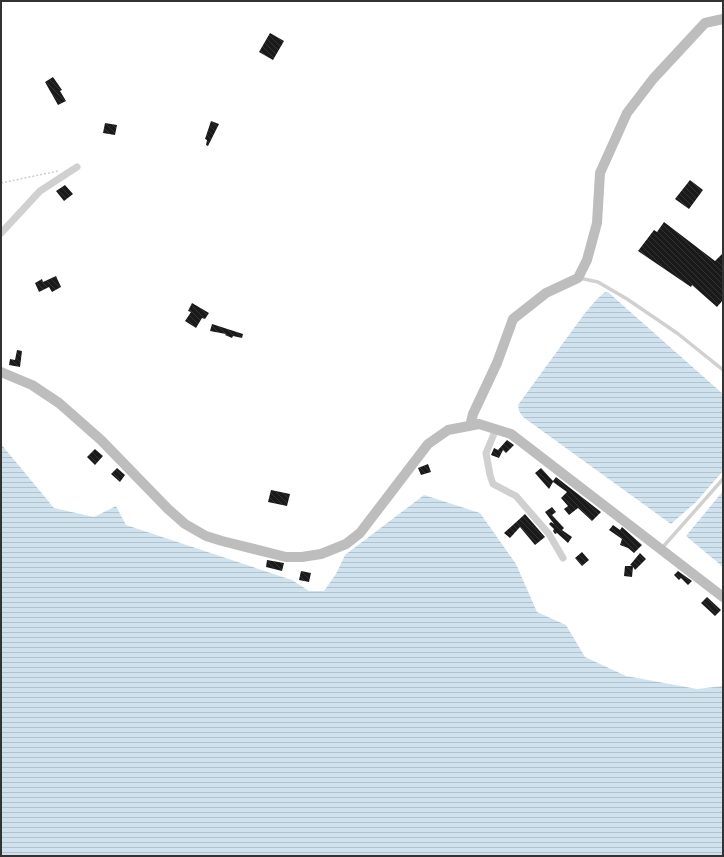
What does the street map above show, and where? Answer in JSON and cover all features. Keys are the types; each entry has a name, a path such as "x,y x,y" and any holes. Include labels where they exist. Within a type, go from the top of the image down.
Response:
{"main road":[{"path":"470,426 473,414 498,363 513,319 546,293 578,278 587,260 597,223 600,173 627,113 654,79 705,23 723,19"},
{"path":"1,372 32,385 59,403 95,435 168,509 185,524 206,536 222,541 286,557 302,558 322,554 346,544 360,533 428,444 448,430 479,424 511,434 723,597"}],"street":[{"path":"1,233 40,191 77,167"},
{"path":"496,429 486,453 490,475 494,484 516,496 549,534 563,558"}],"lane":[{"path":"578,278 598,282 627,299 682,337 723,370"},
{"path":"662,549 723,479"}],"path":[{"path":"1,183 77,167"}],"water":[{"path":"605,292 609,293 723,394 723,471 696,502 671,524 523,417 519,411 518,405 585,313"},
{"path":"1,444 54,508 94,517 116,506 126,525 292,580 309,591 324,591 336,574 345,555 424,495 480,513 516,564 537,612 566,625 585,657 626,676 697,689 723,686 723,856 1,856"},
{"path":"723,491 723,567 686,536"}],"building":[{"path":"270,33 284,41 273,60 259,52"},
{"path":"53,77 62,90 60,91 66,101 58,105 45,82"},
{"path":"211,121 219,124 208,146 206,145 207,140 205,139"},
{"path":"105,123 117,125 115,135 103,133"},
{"path":"690,180 703,190 689,209 675,199"},
{"path":"65,185 73,194 64,201 56,191"},
{"path":"664,222 715,261 723,253 723,300 717,307 692,285 691,287 638,251 654,230 657,232"},
{"path":"56,276 61,287 52,292 49,287 39,292 35,283 42,279 43,282"},
{"path":"192,303 209,313 205,319 202,318 196,328 185,321 191,312 188,311"},
{"path":"212,324 243,334 242,338 233,336 232,338 225,335 226,334 210,331"},
{"path":"17,350 22,351 20,367 9,365 10,359 15,360"},
{"path":"507,440 514,445 506,453 503,450 499,458 491,455 494,448 498,450"},
{"path":"95,449 103,456 95,465 87,457"},
{"path":"428,464 431,472 421,475 418,468"},
{"path":"117,468 125,475 120,482 111,474"},
{"path":"541,468 553,481 556,477 601,512 592,521 578,508 569,515 564,509 568,506 561,498 567,492 553,482 549,489 535,473"},
{"path":"271,490 290,494 287,506 268,502"},
{"path":"552,507 556,512 552,515 564,528 562,530 572,537 568,543 557,533 555,534 553,531 554,529 549,524 551,522 554,524 545,512"},
{"path":"525,514 545,537 535,545 520,527 510,538 504,533"},
{"path":"613,525 620,530 622,527 642,545 634,553 628,548 620,545 622,539 609,530"},
{"path":"582,552 589,560 582,566 575,558"},
{"path":"640,553 646,559 635,570 633,567 632,577 624,576 625,566 632,566 630,565"},
{"path":"267,560 284,563 282,571 266,567"},
{"path":"301,571 311,573 309,582 299,580"},
{"path":"678,571 692,581 688,585 681,578 679,580 674,575"},
{"path":"707,597 721,610 715,616 701,603"}]}
